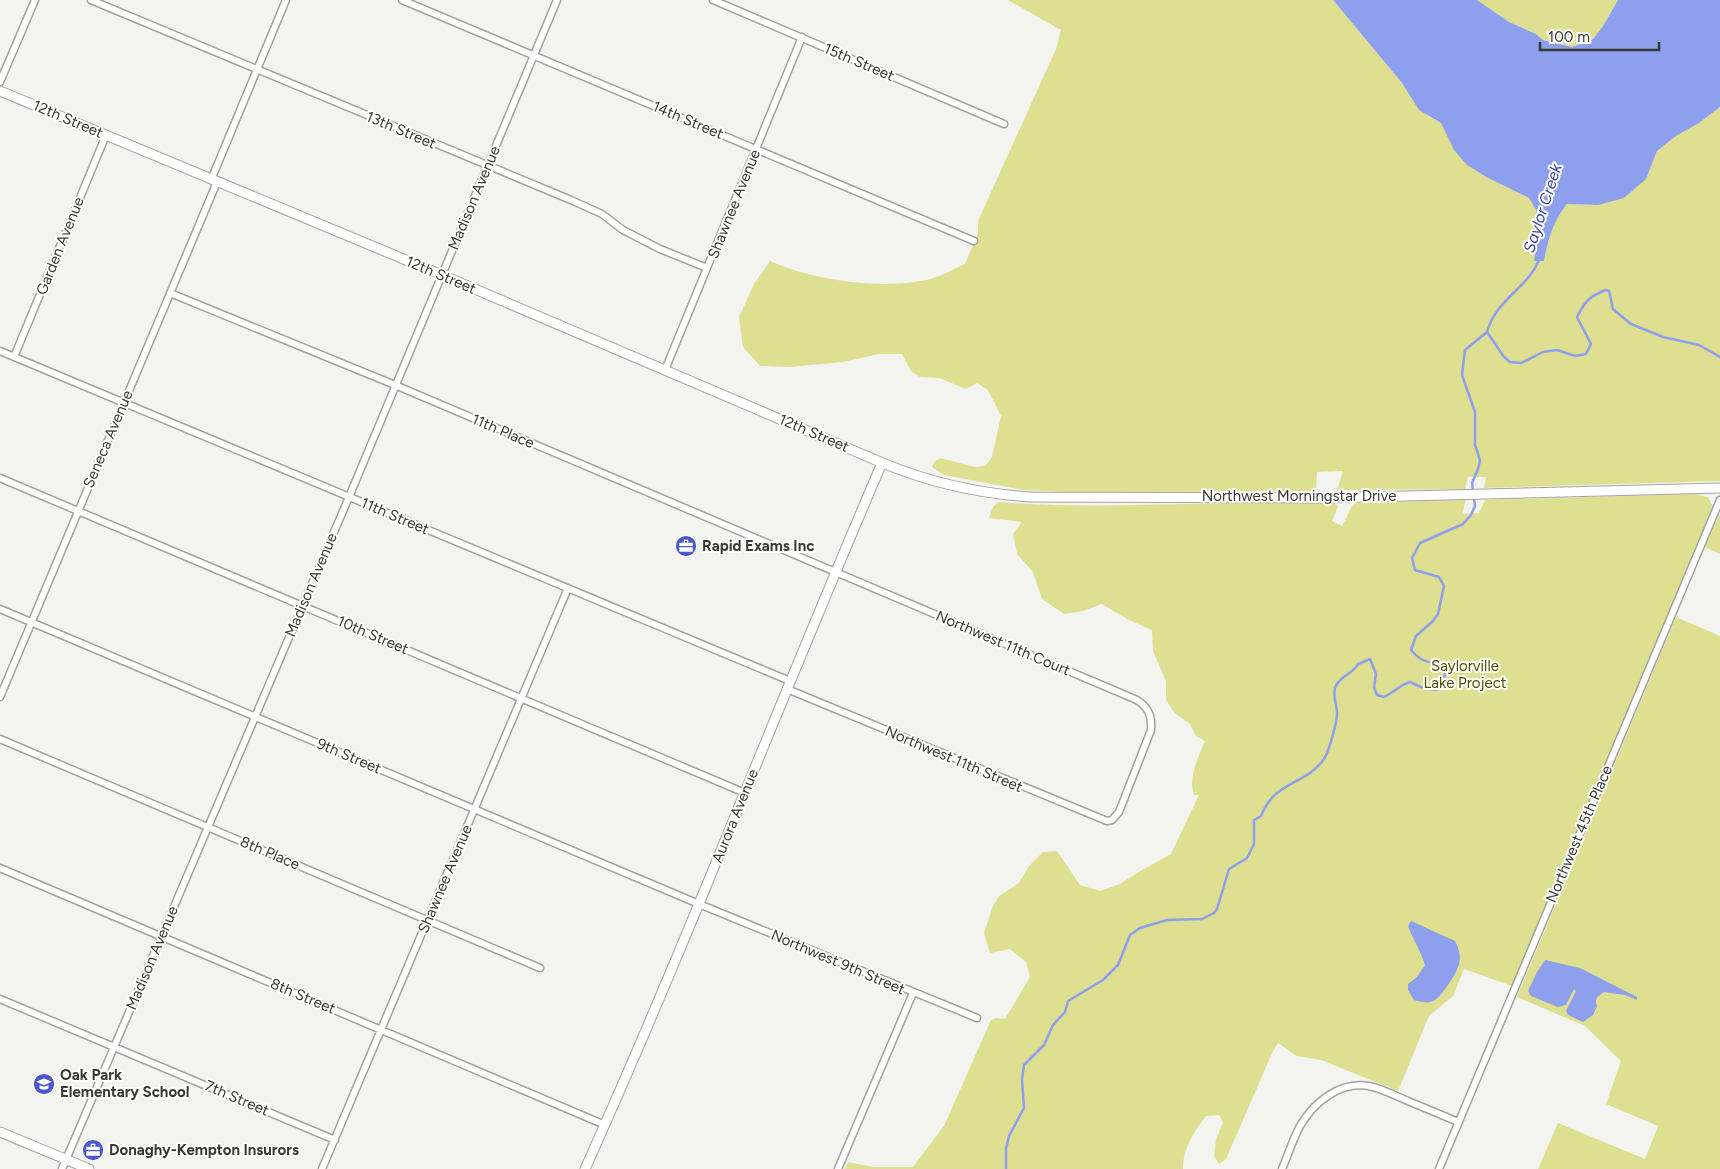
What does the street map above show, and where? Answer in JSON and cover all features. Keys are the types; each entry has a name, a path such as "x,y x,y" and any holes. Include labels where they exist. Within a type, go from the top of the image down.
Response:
{"main road":[{"name":"12th Street","path":"0,91 442,275 882,463"},
{"name":"Northwest Morningstar Drive","path":"882,463 908,473 960,488 1006,496 1326,498 1720,488"},
{"name":"Aurora Avenue","path":"585,1169 699,904 834,572 882,463"},
{"path":"0,1132 88,1169"}],"street":[{"path":"0,82 34,0"},
{"name":"13th Street","path":"91,0 602,214 623,230 660,249 707,268"},
{"name":"Seneca Avenue","path":"0,696 170,293 286,0"},
{"name":"14th Street","path":"402,0 974,240"},
{"name":"Madison Avenue","path":"62,1169 349,497 557,0"},
{"name":"15th Street","path":"713,0 1004,124"},
{"name":"Shawnee Avenue","path":"665,370 802,37"},
{"name":"Garden Avenue","path":"14,358 106,136"},
{"name":"11th Place","path":"170,293 395,385 834,572"},
{"name":"11th Street","path":"0,352 568,588 788,685"},
{"name":"10th Street","path":"0,478 745,793"},
{"name":"Northwest 45th Place","path":"1439,1169 1720,500"},
{"name":"Northwest 11th Court","path":"834,572 1137,700 1145,706 1150,712 1152,720 1151,730 1119,812"},
{"name":"Shawnee Avenue","path":"322,1169 568,588"},
{"name":"9th Street","path":"0,609 699,904"},
{"name":"Northwest 11th Street","path":"788,685 1101,820 1112,820 1119,812"},
{"name":"8th Place","path":"0,739 540,968"},
{"name":"8th Street","path":"0,868 605,1125"},
{"name":"Northwest 9th Street","path":"699,904 912,993 977,1018"},
{"path":"838,1169 912,993"},
{"name":"7th Street","path":"0,999 335,1140"},
{"path":"1282,1169 1300,1127 1310,1112 1333,1092 1344,1088 1367,1086 1382,1090 1458,1122"}],"green space":[{"path":"1008,0 1333,0 1426,115 1441,123 1488,178 1529,198 1536,210 1540,225 1535,261 1544,261 1552,231 1558,217 1567,204 1598,205 1646,179 1657,151 1720,107 1720,481 1484,488 1486,477 1468,477 1465,489 1337,490 1343,471 1317,472 1316,491 1068,492 1024,490 944,475 932,467 934,462 940,458 975,467 985,466 992,457 1001,416 988,390 977,383 966,389 939,378 920,377 911,371 902,354 879,354 843,362 789,367 760,366 743,347 739,317 754,284 770,261 787,268 826,278 888,284 931,279 965,264 978,233 978,221 1056,49 1061,30"},
{"path":"1477,0 1618,0 1593,39 1572,47 1543,40 1536,34 1509,22"},
{"name":"Saylorville Lake Project","path":"1695,494 1708,497 1712,505 1710,515 1512,986 1464,969 1453,996 1429,1016 1398,1091 1321,1060 1297,1056 1278,1043 1226,1159 1219,1164 1214,1156 1216,1140 1223,1122 1219,1115 1206,1116 1197,1128 1187,1147 1183,1169 845,1169 848,1162 873,1167 913,1167 944,1126 991,1020 996,1018 1005,1019 1030,977 1026,962 1010,949 990,953 984,933 993,906 999,896 1019,883 1029,866 1043,852 1057,851 1080,885 1100,891 1120,884 1171,854 1199,795 1194,795 1192,781 1205,741 1196,736 1190,724 1175,713 1166,700 1166,681 1153,651 1152,630 1129,620 1102,604 1083,611 1064,614 1042,599 1033,572 1017,554 1013,534 1022,522 989,518 993,507 998,502 1082,505 1251,502 1335,503 1338,507 1332,521 1342,526 1353,504 1359,503 1466,500 1462,514 1479,513 1485,500"},
{"path":"1720,513 1720,554 1705,547"},
{"path":"1676,617 1720,636 1720,1169 1538,1169 1558,1123 1645,1159 1658,1126 1606,1104 1621,1061 1585,1026 1517,997"}],"water":[{"path":"1333,0 1477,0 1509,22 1536,34 1543,40 1572,47 1593,39 1618,0 1720,0 1720,107 1657,151 1646,179 1624,198 1598,205 1567,204 1558,217 1552,231 1544,261 1534,261 1540,225 1536,210 1529,198 1488,178 1467,165 1454,150 1441,123 1419,110 1402,83"},
{"path":"1411,921 1455,941 1459,949 1460,961 1458,968 1448,985 1431,1002 1414,1000 1408,990 1408,984 1416,978 1425,965 1408,926"},
{"path":"1545,960 1580,968 1637,997 1637,1000 1625,995 1604,992 1596,999 1597,1006 1593,1015 1583,1022 1568,1015 1566,1011 1576,991 1574,989 1566,1005 1558,1007 1531,996 1528,991"}],"waterway":[{"name":"Saylor Creek","path":"1539,260 1528,278 1497,311 1487,332 1504,357 1510,362 1521,363 1543,352 1557,350 1575,356 1586,354 1591,344 1577,317 1588,300 1606,290 1609,291 1613,309 1631,324 1663,337 1699,345 1720,357"},
{"path":"1006,1169 1006,1149 1009,1136 1024,1108 1022,1079 1024,1065 1044,1045 1053,1025 1065,1012 1068,1001 1103,980 1118,965 1130,935 1140,928 1167,920 1202,919 1214,913 1217,909 1229,869 1247,858 1254,844 1254,820 1261,816 1267,804 1282,789 1308,774 1324,759 1331,743 1336,721 1337,711 1334,691 1339,681 1358,664 1370,659 1376,674 1374,687 1377,695 1384,697 1410,682 1421,687 1436,690 1443,684 1445,672 1436,663 1422,660 1411,650 1416,636 1438,614 1444,586 1439,577 1415,570 1412,558 1420,543 1463,524 1471,515 1475,506 1472,483 1480,460 1475,445 1475,412 1462,375 1465,350 1487,332"}],"place":[{"name":"Rapid Exams Inc","path":"686,546"},
{"name":"Oak Park Elementary School","path":"44,1084"},
{"name":"Donaghy-Kempton Insurors","path":"93,1150"}]}
